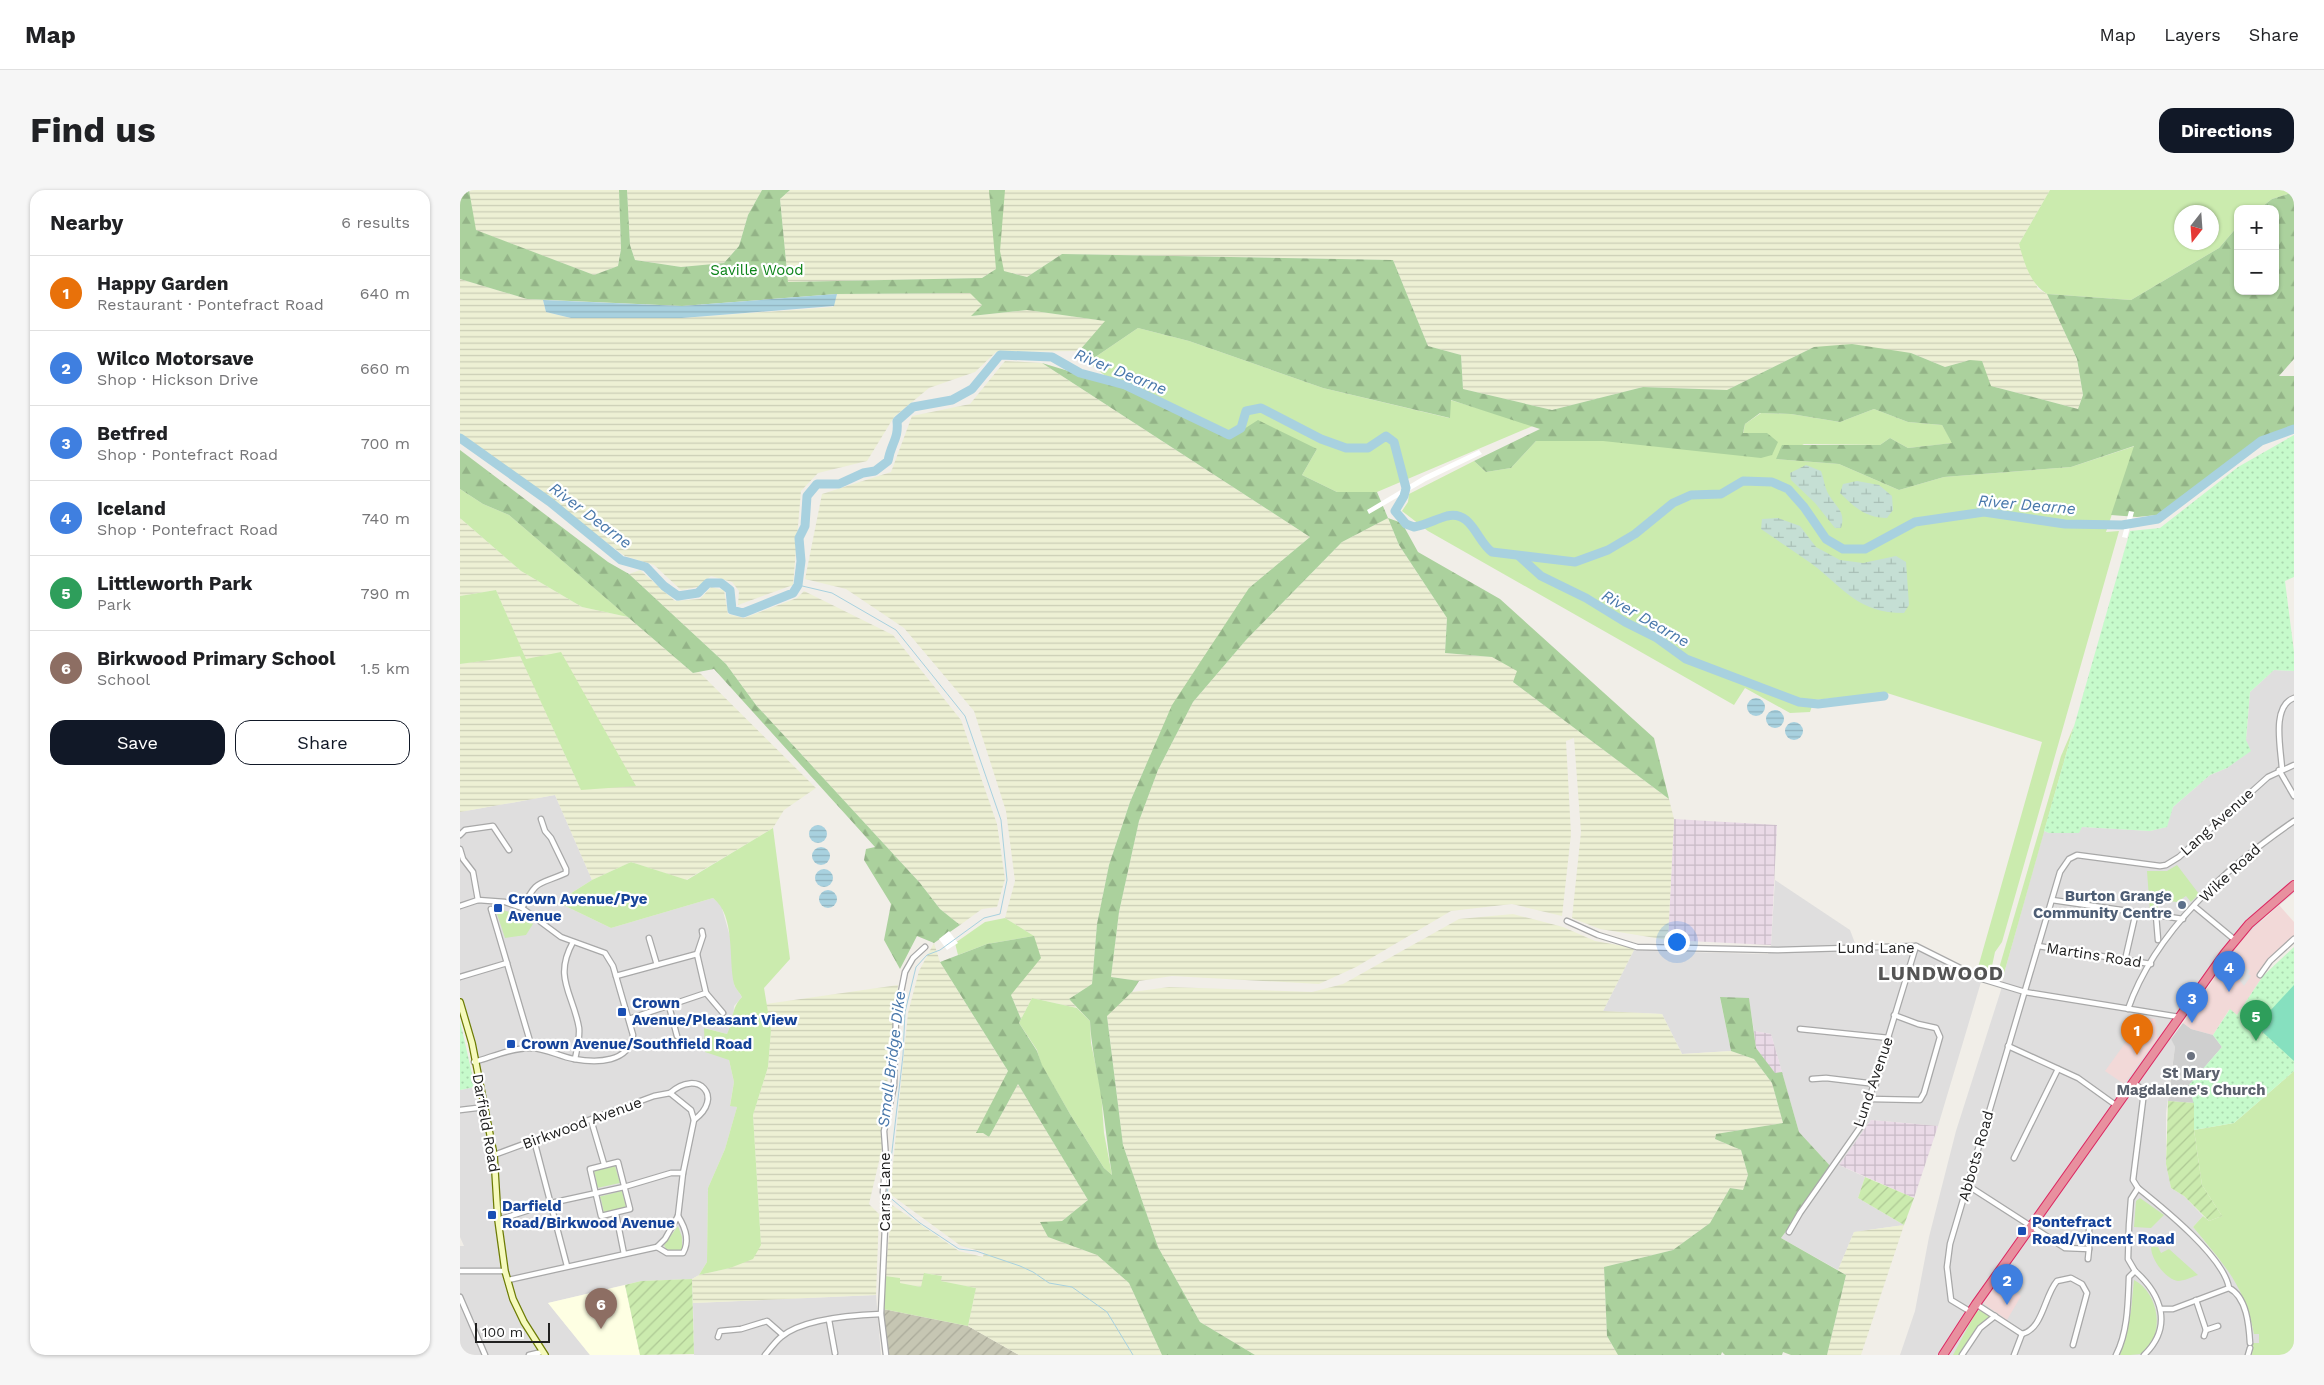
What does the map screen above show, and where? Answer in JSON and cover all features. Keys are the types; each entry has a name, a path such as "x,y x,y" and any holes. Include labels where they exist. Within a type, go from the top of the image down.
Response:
{"highway":[{"path":"1943,1355 1976,1304 2235,940 2266,908 2294,885"}],"street":[{"path":"2294,698 2287,701 2280,712 2281,770 2294,796"},
{"name":"Lang Avenue","path":"2025,992 2060,872 2069,858 2077,855 2088,855 2150,865 2166,865 2179,857 2268,777 2294,765"},
{"path":"522,908 533,888 542,881 552,880 566,873 566,869 551,838 545,831 541,819"},
{"name":"Wike Road","path":"2128,1009 2134,992 2151,964 2194,906 2216,882 2259,845 2294,821"},
{"path":"460,834 465,830 493,826 509,850"},
{"path":"460,849 463,858 473,872 478,900"},
{"path":"460,906 478,900 505,902 522,908 560,937 605,953 610,959 616,976 633,1035 632,1043 622,1055 613,1059 593,1061 575,1059 549,1050 522,1048 474,1062"},
{"path":"2052,900 2182,920"},
{"path":"2194,906 2235,940"},
{"path":"491,909 532,1048"},
{"path":"2126,960 2136,912"},
{"path":"2156,916 2158,940"},
{"name":"Lund Lane","path":"1567,921 1598,935 1646,947 1777,950 1916,946 1982,979 2025,992 2179,1017"},
{"path":"702,930 697,954 706,993 723,1013"},
{"path":"649,938 656,965"},
{"path":"2260,974 2270,961 2294,939"},
{"path":"573,942 563,969 564,979 579,1028 575,1059"},
{"name":"Lund Avenue","path":"1790,1232 1800,1213 1861,1126 1876,1084 1890,1038 1894,1015 1916,946"},
{"name":"Martins Road","path":"2038,946 2151,964"},
{"name":"Carrs Lane","path":"886,1355 881,1314 886,1205 882,1192 886,1159 884,1130 894,1086 896,1017 905,972 913,958 925,947"},
{"path":"616,976 697,954"},
{"path":"460,977 507,964"},
{"name":"Abbots Road","path":"1971,1312 1950,1300 1947,1267 1950,1244 2025,992"},
{"path":"629,1019 706,993"},
{"name":"Darfield Road","path":"460,1002 472,1043 474,1062 494,1155 498,1220 505,1271 513,1299 543,1353"},
{"path":"669,1006 677,1036"},
{"path":"1871,1099 1920,1100 1924,1093 1940,1036 1936,1028 1918,1024 1894,1015"},
{"path":"1800,1029 1890,1038"},
{"path":"2008,1046 2078,1078 2117,1106"},
{"path":"2014,1158 2058,1069"},
{"path":"1812,1079 1826,1078 1876,1084"},
{"path":"2134,1082 2144,1092 2133,1180 2138,1188 2196,1240 2223,1272 2229,1288 2234,1291 2242,1304 2248,1325 2250,1346 2248,1355"},
{"name":"Birkwood Avenue","path":"494,1155 654,1096 670,1093 683,1084 700,1084 706,1088 708,1094 706,1109 694,1120 683,1174 678,1216 665,1239 657,1247 508,1280"},
{"path":"670,1093 691,1110 694,1120"},
{"path":"460,1110 485,1107"},
{"path":"591,1120 604,1164"},
{"path":"534,1140 567,1266"},
{"path":"618,1162 630,1209 616,1214 601,1216 594,1194 590,1169 604,1164 618,1162"},
{"path":"498,1220 551,1203 594,1194 671,1173 683,1174"},
{"path":"1967,1185 2032,1225 2065,1248 2088,1249"},
{"path":"2138,1188 2131,1198 2128,1259 2135,1271 2150,1286 2161,1309 2158,1334 2145,1354"},
{"path":"616,1214 624,1254"},
{"name":"Birkwood Avenue","path":"657,1247 667,1253 683,1253 687,1244 683,1223 678,1216"},
{"path":"2088,1259 2089,1228"},
{"path":"460,1271 505,1271"},
{"path":"2116,1355 2124,1333 2130,1294 2129,1277 2135,1271"},
{"path":"1976,1304 2022,1334 2030,1332 2036,1326 2044,1303 2057,1281 2071,1278 2082,1284 2087,1293 2073,1345"},
{"path":"2161,1309 2173,1309 2229,1288"},
{"path":"460,1297 485,1355"},
{"path":"2196,1300 2206,1330 2204,1336"},
{"path":"765,1355 783,1336 795,1329 829,1320 881,1314"},
{"path":"1962,1355 1980,1328 1990,1322 1995,1316"},
{"path":"718,1337 720,1331 741,1328 767,1319 783,1336"},
{"path":"829,1320 835,1353"},
{"path":"2206,1330 2218,1326"},
{"path":"2014,1355 2022,1334"},
{"path":"529,1355 543,1353"}],"shaded area":[{"path":"469,190 619,190 621,249 618,266 594,275 475,230"},
{"path":"627,190 762,190 748,215 739,246 724,263 681,267 635,260 630,245"},
{"path":"790,190 2050,190 2019,244 2038,289 2047,294 2077,359 2083,395 2078,409 1991,386 1970,360 1945,367 1911,353 1814,347 1727,390 1643,387 1552,410 1463,389 1461,355 1428,346 1393,260 1062,254 1027,277 996,269 982,278 788,282 780,199"},
{"path":"460,279 527,299 543,300 546,312 571,318 682,318 833,307 837,294 971,293 982,305 972,316 1027,310 1106,321 1079,351 996,352 975,372 929,388 894,417 867,461 818,473 801,491 793,585 738,605 739,591 732,582 711,576 698,587 681,590 654,565 625,556 460,434"},
{"path":"1005,361 1042,363 1310,537 1249,588 1145,767 1130,802 1109,865 1097,924 1092,984 1069,999 1077,1008 1032,998 1021,1019 1011,995 1034,936 1005,918 1015,881 1006,811 974,711 904,628 846,589 805,579 822,494 891,472 912,416 970,404"},
{"path":"460,518 521,571 582,607 628,617 693,673 699,672 816,788 784,810 773,828 686,880 631,862 592,880 555,795 460,812 460,664 520,655 581,790 496,590 460,596"},
{"path":"1388,518 1399,545 1447,618 1445,653 1492,657 1518,671 1513,682 1669,799 1674,819 1668,940 1600,929 1572,918 1581,832 1574,738 1566,741 1571,834 1562,916 1512,904 1451,911 1356,967 1319,984 1172,976 1139,981 1111,977 1119,912 1139,821 1158,770 1193,702 1246,640 1342,542"},
{"path":"640,570 675,601 700,599 711,587 724,590 728,614 744,618 797,598 804,591 893,635 961,720 997,824 1005,879 997,907 982,909 960,925 940,909 920,883 756,705 726,664 629,574"},
{"path":"2274,670 2294,671 2294,893 2267,915 2227,958 2171,1038 2175,1047 2166,1113 2166,1164 2171,1188 2184,1196 2203,1216 2193,1227 2235,1278 2250,1316 2254,1333 2259,1334 2259,1343 2253,1343 2251,1355 1900,1355 1915,1311 1929,1237 1956,1131 2001,990 2044,831 2049,833 2082,827 2150,831 2166,827 2173,807 2210,775 2227,768 2246,740 2250,692"},
{"path":"555,795 592,880 557,902 611,928 713,898 721,905 733,947 734,985 742,997 734,1006 733,1023 727,1034 705,1028 729,1060 734,1082 730,1105 737,1107 725,1149 708,1188 707,1262 699,1275 692,1279 641,1281 548,1303 590,1355 460,1355 460,1246 464,1246 460,1237 460,1090 485,1085 464,1007 460,1008 460,812"},
{"path":"1674,819 1777,825 1771,945 1668,940"},
{"path":"1775,880 1850,930 1858,951 1928,951 1981,982 1938,1126 1871,1120 1839,1165 1865,1177 1858,1198 1904,1225 1854,1232 1838,1270 1781,1238 1833,1169 1799,1132 1771,1034 1754,1031 1749,1000 1720,998 1731,1051 1682,1054 1662,1014 1603,1011 1635,948 1686,952 1768,954 1771,945"},
{"path":"2279,905 2294,922 2294,936 2256,975 2261,979 2237,1015 2229,1010 2213,1035 2191,1029 2183,1023 2242,939"},
{"path":"1513,914 1563,927 1595,941 1635,948 1603,1011 1662,1014 1682,1054 1731,1051 1754,1059 1772,1083 1783,1123 1716,1134 1715,1139 1741,1150 1748,1175 1743,1190 1730,1188 1710,1223 1673,1250 1604,1267 1607,1336 1618,1355 1255,1355 1200,1322 1158,1247 1123,1145 1107,1015 1132,992 1169,987 1312,992 1343,984 1459,919"},
{"path":"934,943 940,962 1008,1071 983,1133 989,1137 1018,1084 1088,1200 1062,1221 1041,1223 1048,1237 1097,1255 1129,1283 1162,1355 1019,1355 968,1326 976,1288 941,1281 942,1276 925,1273 922,1287 899,1283 900,1278 885,1276 892,1205 959,1251 983,1257 984,1252 961,1246 890,1194 908,1013 919,971"},
{"path":"2233,962 2239,966 2241,964 2250,971 2248,974 2251,976 2244,986 2239,979 2222,968 2225,965 2229,968"},
{"path":"898,985 882,1130 883,1144 869,1204 879,1214 876,1295 693,1303 692,1279 699,1275 730,1268 761,1245 753,1115 768,1067 771,1030 766,1004"},
{"path":"2144,1017 2155,1019 2157,1039 2124,1084 2105,1071"},
{"path":"2183,1023 2191,1029 2213,1035 2222,1047 2189,1085 2194,1103 2168,1101 2175,1047 2171,1039"},
{"path":"1754,1031 1771,1034 1782,1072 1775,1074 1756,1048"},
{"path":"1871,1120 1938,1126 1914,1198 1839,1165"},
{"path":"1904,1225 1861,1355 1827,1355 1846,1275 1838,1270 1854,1232"},
{"path":"1999,1280 2021,1296 2007,1320 1984,1304"},
{"path":"625,1285 640,1355 590,1355 548,1303"},
{"path":"876,1295 881,1355 694,1355 693,1303"},
{"path":"883,1309 968,1326 1019,1355 888,1355"}],"green space":[{"name":"Saville Wood","path":"460,190 469,190 476,230 594,275 618,266 621,249 619,190 627,190 630,245 635,260 681,267 724,263 739,246 748,215 762,190 790,190 780,199 788,282 982,278 996,269 989,190 1005,190 1000,251 1004,271 1027,277 1062,254 1393,260 1428,346 1461,355 1463,389 1552,410 1643,387 1727,390 1814,347 1852,344 1911,353 1945,367 1970,360 1982,361 1991,386 2078,409 2083,395 2077,359 2047,294 2131,300 2216,250 2219,250 2234,231 2234,295 2279,295 2279,205 2264,205 2272,199 2294,192 2294,359 2279,376 2294,376 2294,429 2259,439 2157,515 2137,517 2111,515 2134,446 2071,467 1944,477 1899,490 1839,464 1776,459 1782,445 1880,445 1890,438 1908,448 1952,443 1942,425 1908,422 1874,409 1840,422 1791,414 1760,413 1745,424 1743,433 1767,433 1778,442 1772,455 1761,458 1603,441 1536,441 1511,468 1486,472 1474,461 1540,429 1451,400 1450,418 1323,388 1189,341 1138,328 1088,362 1079,351 1105,321 1027,310 971,316 982,305 970,293 837,294 682,306 527,299 460,279"},
{"path":"2050,190 2294,190 2294,192 2272,199 2264,205 2234,205 2234,231 2219,248 2219,205 2174,205 2174,250 2216,250 2131,300 2047,294 2032,279 2019,244"},
{"path":"1138,328 1189,341 1323,388 1449,418 1450,400 1535,425 1377,492 1337,492 1302,475 1317,449 1230,438 1118,386 1088,362"},
{"path":"1042,363 1118,386 1230,438 1258,420 1317,449 1302,475 1337,492 1377,492 1388,518 1342,542 1246,640 1193,702 1158,770 1139,821 1119,912 1111,977 1139,981 1132,992 1107,1016 1123,1145 1158,1247 1200,1322 1255,1355 1162,1355 1129,1283 1097,1255 1048,1237 1040,1222 1062,1221 1088,1200 1018,1084 989,1137 983,1133 976,1133 1008,1071 940,962 987,944 1034,936 1041,958 1011,995 1021,1019 1019,1023 1037,1051 1042,1065 1070,1114 1104,1168 1112,1175 1090,1021 1069,999 1092,984 1097,924 1109,865 1130,802 1172,705 1249,588 1310,537"},
{"path":"1874,409 1908,422 1942,425 1953,443 1908,448 1890,438 1880,445 1804,444 1776,459 1839,464 1899,490 1944,477 2071,467 2135,446 2106,532 2119,531 2002,942 1995,952 1992,966 1985,970 1986,975 1977,971 2042,742 1887,693 1814,700 1810,712 1790,713 1745,688 1734,705 1428,531 1402,511 1408,502 1409,494 1474,461 1486,472 1511,468 1536,441 1603,441 1767,433 1743,434 1745,424 1761,413 1791,414 1840,422"},
{"path":"2294,435 2294,577 2285,581 2294,652 2294,671 2274,670 2250,692 2246,740 2251,751 2227,768 2210,775 2173,807 2167,827 2150,831 2082,827 2079,833 2049,833 2044,831 2130,531 2160,528 2238,467"},
{"path":"460,450 608,562 629,574 726,664 756,705 920,883 940,909 960,925 934,943 917,936 900,969 884,940 891,904 864,860 866,849 875,847 714,669 693,673 509,515 483,504 460,489"},
{"path":"1806,465 1821,471 1828,493 1842,514 1841,528 1835,528 1815,503 1791,480 1790,473"},
{"path":"1857,481 1879,485 1892,496 1893,510 1887,518 1880,518 1861,511 1840,493 1843,484"},
{"path":"460,489 483,504 509,515 628,617 582,607 521,571 460,518"},
{"path":"1388,518 1402,523 1418,552 1500,599 1654,738 1669,799 1513,682 1517,671 1492,657 1445,653 1447,618 1399,545"},
{"path":"1778,518 1800,526 1816,547 1840,560 1863,563 1896,556 1906,562 1909,605 1904,613 1888,612 1864,604 1844,591 1812,564 1761,529 1762,519"},
{"path":"496,590 526,659 561,652 636,786 581,790 520,656 460,664 460,596"},
{"path":"2074,726 2003,977 2000,965 2061,756"},
{"path":"773,828 790,959 764,988 771,1030 768,1067 753,1115 761,1245 753,1259 730,1268 699,1275 707,1262 708,1188 725,1149 737,1107 730,1106 734,1082 729,1060 705,1052 704,1028 727,1034 734,1010 742,997 734,984 730,938 725,916 713,898 611,928 557,902 592,880 631,862 687,880"},
{"path":"2177,865 2199,894 2191,902 2186,896 2177,902 2160,900 2156,912 2150,912 2147,871 2167,871"},
{"path":"497,909 522,915 533,924 526,935 505,938"},
{"path":"1005,918 1034,936 987,944 958,955 955,943 985,922"},
{"path":"2294,947 2294,1071 2234,1123 2194,1130 2194,1105 2189,1085 2222,1047 2213,1035 2230,1009 2237,1015 2263,976"},
{"path":"2294,985 2294,1061 2256,1026"},
{"path":"1720,997 1749,998 1756,1048 1775,1073 1782,1072 1799,1132 1833,1169 1781,1238 1846,1275 1827,1355 1791,1355 1783,1352 1782,1355 1725,1355 1722,1352 1721,1355 1618,1355 1607,1336 1604,1267 1673,1250 1710,1223 1730,1188 1743,1190 1748,1175 1741,1150 1715,1139 1716,1134 1783,1123 1772,1083 1754,1059 1731,1051"},
{"path":"1032,998 1077,1008 1090,1021 1091,1043 1101,1091 1104,1133 1112,1175 1104,1168 1070,1114 1041,1064 1037,1050 1019,1023"},
{"path":"460,1021 475,1087 460,1090"},
{"path":"2294,1071 2294,1355 2252,1355 2253,1343 2259,1343 2259,1334 2254,1334 2245,1302 2223,1264 2193,1227 2203,1216 2209,1221 2222,1216 2202,1185 2194,1130 2234,1123"},
{"path":"2168,1101 2194,1103 2194,1130 2202,1185 2222,1216 2209,1221 2184,1196 2171,1188 2166,1164"},
{"path":"615,1166 620,1183 597,1188 595,1186 597,1183 594,1171"},
{"path":"1865,1177 1914,1198 1904,1225 1858,1198"},
{"path":"622,1191 626,1207 604,1213 601,1199 598,1197"},
{"path":"2140,1198 2164,1215 2151,1228 2134,1227 2136,1201"},
{"path":"678,1226 682,1237 682,1250 679,1252 666,1249 664,1245"},
{"path":"2151,1247 2158,1247 2161,1253 2169,1249 2198,1275 2180,1281 2168,1277 2156,1263"},
{"path":"924,1273 942,1276 941,1281 976,1288 968,1326 883,1309 885,1276 900,1278 900,1283 921,1287"},
{"path":"692,1279 694,1354 640,1355 625,1285 641,1281"},
{"path":"2134,1280 2143,1286 2154,1304 2157,1327 2149,1347 2140,1354 2120,1355 2131,1311"},
{"path":"1980,1310 1990,1316 1990,1319 1977,1329 1959,1355 1953,1355 1976,1312"}],"water":[{"path":"837,294 834,306 682,318 571,318 546,312 543,300 682,306"},
{"path":"1752,698 1760,698 1765,703 1763,714 1752,716 1747,711 1747,703"},
{"path":"1771,710 1779,710 1784,715 1782,726 1771,728 1766,723 1766,715"},
{"path":"1790,722 1798,722 1803,727 1801,738 1790,740 1785,735 1785,727"},
{"path":"814,825 822,825 827,830 825,841 814,843 809,838 809,830"},
{"path":"817,847 825,847 830,852 828,863 817,865 812,860 812,852"},
{"path":"820,869 828,869 833,874 831,885 820,887 815,882 815,874"},
{"path":"824,890 832,890 837,895 835,906 824,908 819,903 819,895"}],"pier":[{"path":"1479,450 1482,454 1426,481 1369,514 1367,510 1424,476"},
{"path":"2129,511 2134,512 2127,538 2122,537"},
{"path":"949,931 958,943 947,950 939,939"}],"waterway":[{"name":"River Dearne","path":"460,438 550,502 621,560 646,567 664,586 678,596 698,593 708,583 721,583 730,590 732,610 743,613 793,593 798,585 801,561 799,538 805,526 807,496 817,484 839,484 863,473 875,471 888,461 896,437 897,421 913,407 952,400 972,389 1000,355 1052,357 1080,373 1125,385 1229,435 1241,428 1246,411 1261,408 1321,439 1346,448 1368,448 1386,436 1394,442 1406,488 1404,496 1395,511 1406,524 1414,527 1455,515 1468,522 1492,552 1575,562 1608,550 1635,534 1673,503 1691,495 1721,494 1743,481 1772,482 1788,489 1804,507 1826,539 1843,549 1865,549 1915,522 1984,512 2065,524 2122,525 2158,519 2261,441 2294,429"},
{"name":"River Dearne","path":"1520,557 1541,576 1586,598 1625,622 1657,638 1686,659 1799,702 1818,704 1884,696"},
{"name":"Small Bridge Dike","path":"798,585 832,593 896,630 965,716 1001,820 1007,880 1000,914 984,918 940,950 927,955 916,967 905,1012 903,1055 887,1195 920,1223 959,1249 976,1251 1020,1266 1049,1283 1072,1287 1107,1312 1133,1355"}],"place":[{"name":"Burton Grange Community Centre","path":"2182,905"},
{"name":"Crown Avenue/Pye Avenue","path":"498,908"},
{"name":"Iceland","path":"2229,992"},
{"name":"Crown Avenue/Pleasant View","path":"622,1012"},
{"name":"Betfred","path":"2192,1023"},
{"name":"Littleworth Park","path":"2256,1041"},
{"name":"Crown Avenue/Southfield Road","path":"511,1044"},
{"name":"Happy Garden","path":"2137,1055"},
{"name":"St Mary Magdalene's Church","path":"2191,1056"},
{"name":"Darfield Road/Birkwood Avenue","path":"492,1215"},
{"name":"Pontefract Road/Vincent Road","path":"2022,1231"},
{"name":"Wilco Motorsave","path":"2007,1305"},
{"name":"Birkwood Primary School","path":"601,1329"}],"district":[{"name":"LUNDWOOD","path":"1941,973"}]}
